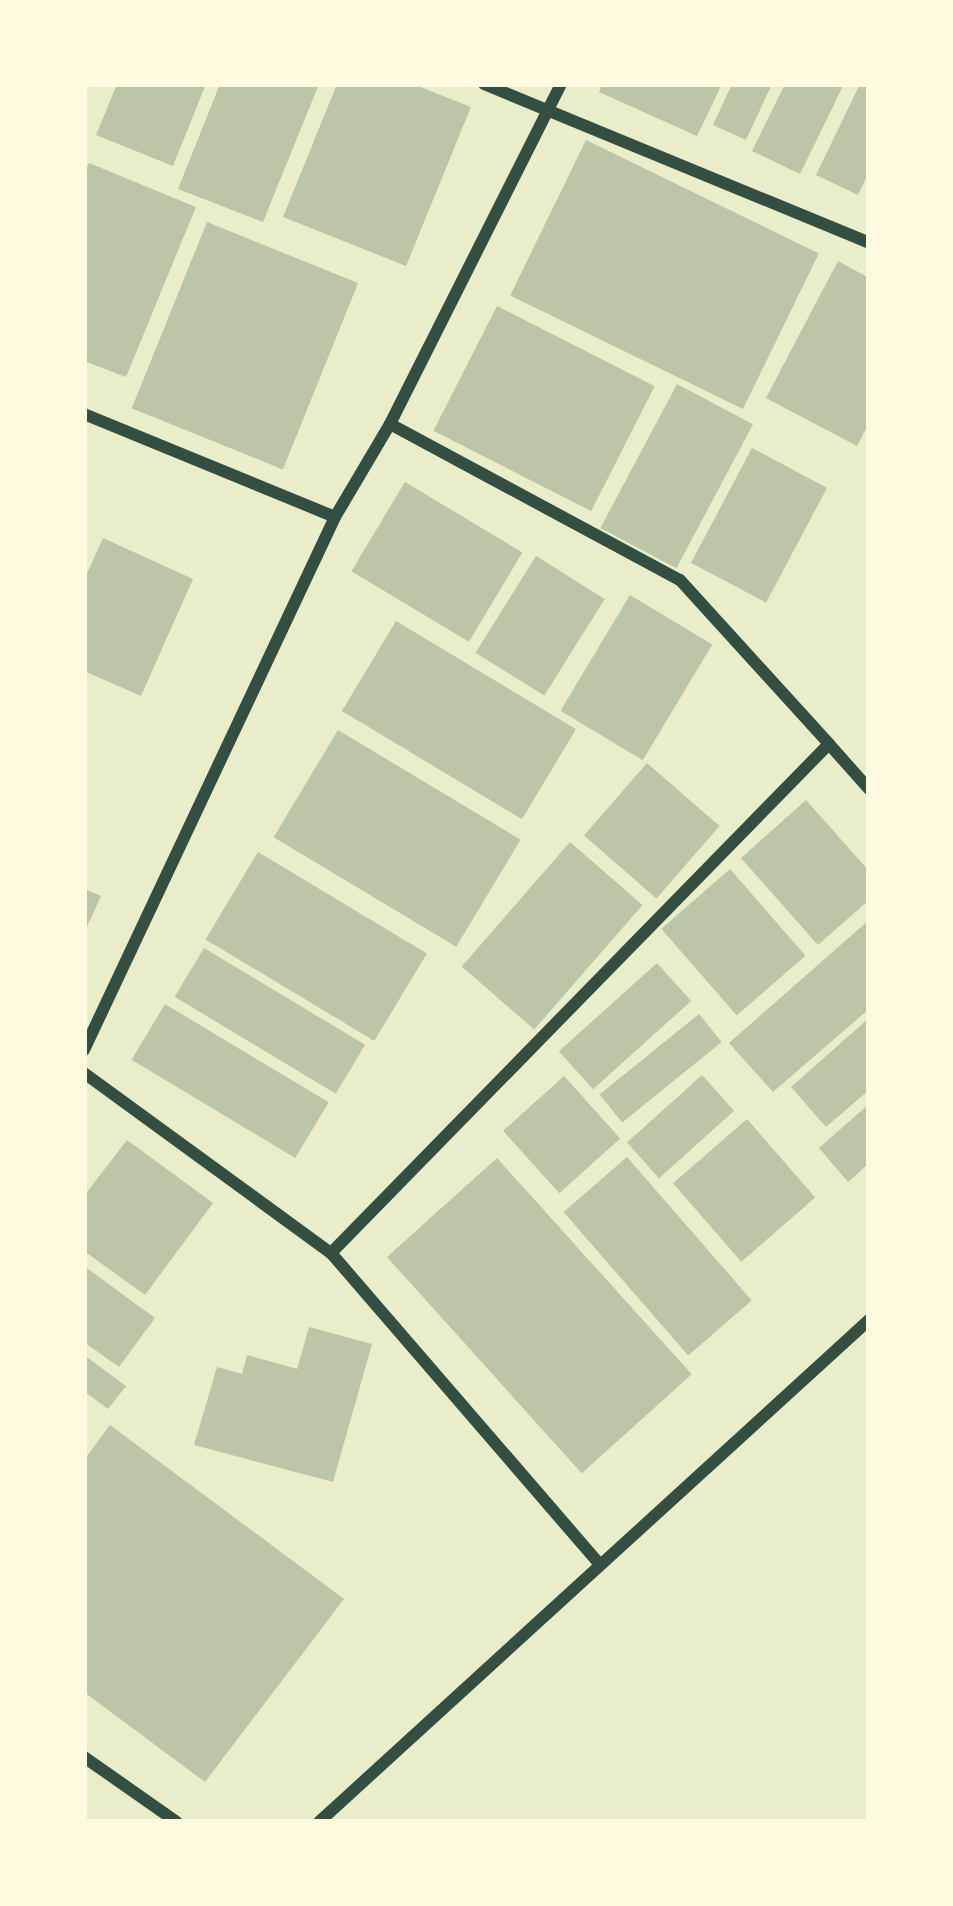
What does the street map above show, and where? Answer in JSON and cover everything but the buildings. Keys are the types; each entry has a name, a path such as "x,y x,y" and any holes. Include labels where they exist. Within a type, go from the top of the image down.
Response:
{"street":[{"path":"484,84 869,243"},
{"path":"84,1050 335,517 390,424 561,84"},
{"path":"84,414 335,517"},
{"path":"390,424 680,580 869,789"},
{"path":"331,1253 829,744"},
{"path":"84,1072 331,1253 598,1562"},
{"path":"319,1822 598,1562 869,1320"},
{"path":"84,1757 178,1822"}]}
